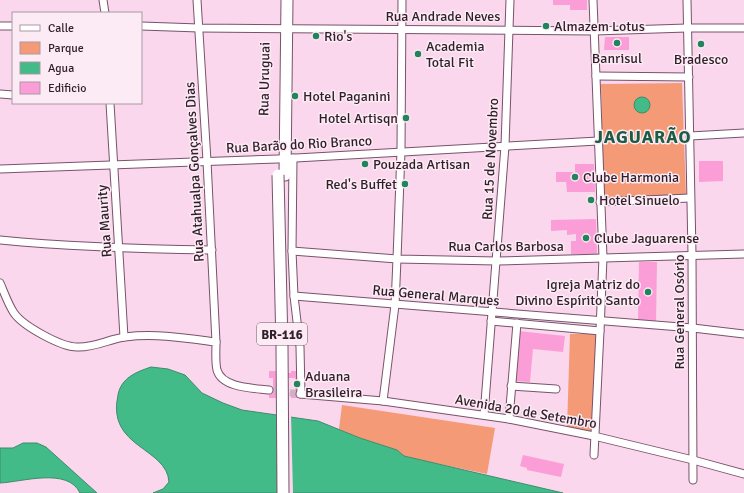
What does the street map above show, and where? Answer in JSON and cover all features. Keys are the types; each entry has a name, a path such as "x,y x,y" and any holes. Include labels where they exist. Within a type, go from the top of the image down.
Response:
{"highway":[{"name":"Rua Uruguai","path":"280,0 283,29 285,159"},
{"name":"Rua Uruguai","path":"283,29 287,0"},
{"name":"BR-116","path":"283,493 281,175 285,159"},
{"name":"BR-116","path":"281,175 288,493"}],"street":[{"path":"103,0 104,12"},
{"name":"Rua Atahualpa Gonçalves Dias","path":"197,0 212,250 217,370 222,380 231,384 269,390"},
{"path":"383,401 395,304 401,151 402,0"},
{"name":"Rua 15 de Novembro","path":"484,415 505,146 510,0"},
{"path":"593,0 603,258 594,455"},
{"name":"Rua General Osório","path":"687,0 693,328 693,480"},
{"path":"0,26 12,26"},
{"name":"Rua Andrade Neves","path":"142,26 283,29 509,30 744,28"},
{"path":"596,76 689,77"},
{"path":"0,94 12,96"},
{"name":"Rua Maurity","path":"110,104 124,337"},
{"path":"690,136 744,133"},
{"name":"Rua Barão do Rio Branco","path":"0,169 285,159 401,151 598,141"},
{"path":"285,159 294,296"},
{"path":"600,202 690,198"},
{"path":"0,240 54,246 212,250"},
{"name":"Rua Carlos Barbosa","path":"292,251 397,259 497,261 692,254 744,254"},
{"path":"0,283 14,313 24,324 62,344 78,347 100,344 124,337 153,335 216,342"},
{"name":"Rua General Marques","path":"294,296 601,322 693,328 744,334"},
{"name":"Avenida 20 de Setembro","path":"294,296 300,347 300,394 383,401 509,419 594,436 744,474"},
{"path":"491,321 600,331"},
{"path":"509,419 517,323"},
{"path":"511,386 556,389"}],"green space":[{"path":"682,83 686,196 604,199 601,84"},
{"path":"570,334 598,334 593,434 567,428"},
{"path":"342,405 495,428 487,474 404,456 397,450 360,438 339,429"}],"water":[{"path":"639,97 645,97 650,102 648,111 645,113 639,113 634,108 634,102"},
{"path":"151,367 168,369 185,375 202,393 242,410 318,421 360,438 397,450 404,456 563,493 153,493 163,489 169,482 166,470 149,453 128,437 121,426 117,413 118,395 122,384 130,376"},
{"path":"23,443 37,443 46,447 97,493 80,493 74,485 66,480 55,478 0,483 0,448 13,448"}],"pier":[{"path":"278,413 291,415 293,493 280,493"}],"building":[{"path":"553,0 587,0 587,10 570,10 570,5 553,5"},
{"name":"Banrisul","path":"605,37 629,37 629,50 604,50"},
{"path":"699,161 723,161 723,181 699,182"},
{"name":"Clube Harmonia","path":"575,164 594,164 595,192 567,192 566,182 556,182 556,172 575,172"},
{"name":"Clube Jaguarense","path":"596,219 597,254 571,254 571,241 576,241 576,234 567,235 567,230 551,231 551,220"},
{"name":"Igreja Matriz do Divino Espírito Santo","path":"639,262 657,262 656,322 638,321"},
{"path":"518,331 565,336 563,352 533,349 530,382 514,381"},
{"path":"269,371 277,371 277,373 291,373 291,371 299,371 300,398 291,398 291,391 295,390 295,378 278,378 278,398 269,398 269,390 273,390 273,378 269,378"},
{"path":"523,455 564,464 561,477 527,470 527,468 520,466"}],"tunnel":[{"path":"269,390 300,394"}],"place":[{"name":"Almazem Lotus","path":"546,26"},
{"name":"Rio's","path":"316,36"},
{"name":"Banrisul","path":"617,43"},
{"name":"Bradesco","path":"701,44"},
{"name":"Academia Total Fit","path":"418,54"},
{"name":"Hotel Paganini","path":"295,96"},
{"name":"Hotel Artisqn","path":"406,118"},
{"name":"Pouzada Artisan","path":"365,164"},
{"name":"Clube Harmonia","path":"575,177"},
{"name":"Red's Buffet","path":"405,184"},
{"name":"Hotel Sinuelo","path":"591,200"},
{"name":"Clube Jaguarense","path":"586,238"},
{"name":"Igreja Matriz do Divino Espírito Santo","path":"648,292"},
{"name":"Aduana Brasileira","path":"297,384"}],"district":[{"name":"JAGUARÃO","path":"643,137"}]}
